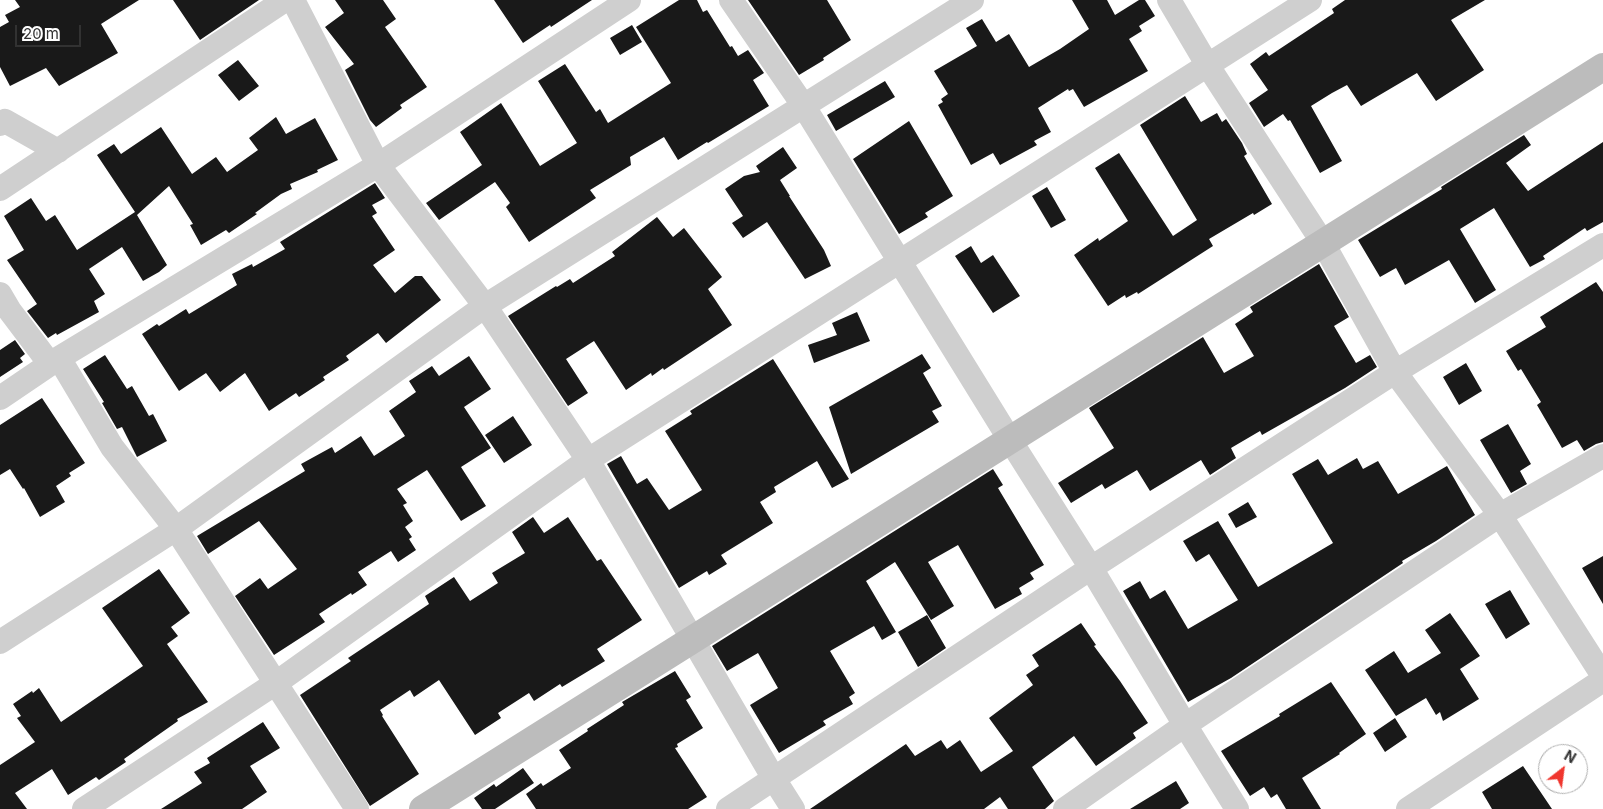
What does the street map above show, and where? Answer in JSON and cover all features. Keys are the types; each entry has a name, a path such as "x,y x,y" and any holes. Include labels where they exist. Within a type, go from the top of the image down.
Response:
{"street":[{"path":"0,188 285,0"},
{"path":"293,0 378,165 485,306 588,460 793,809"},
{"path":"0,398 54,361 378,165 629,0"},
{"path":"731,0 804,105 899,262 1091,568 1237,809"},
{"path":"0,642 176,529 485,306 972,0"},
{"path":"1169,0 1208,66 1323,243 1395,372 1500,516 1603,676"},
{"path":"84,809 276,684 588,460 1310,0"},
{"path":"423,809 1603,67"},
{"path":"0,124 5,120 58,151"},
{"path":"728,809 1091,568 1395,372 1603,245"},
{"path":"0,294 10,311 54,361 112,447 176,529 357,809"},
{"path":"1065,809 1185,725 1500,516 1603,456"},
{"path":"1408,809 1603,680"}],"building":[{"path":"15,0 139,0 101,24 118,53 59,86 46,68 10,86 0,67 0,27 9,22 5,15 20,7"},
{"path":"173,0 259,0 200,40"},
{"path":"335,0 383,0 396,19 385,27 427,87 400,105 402,108 376,127 370,120 345,70 354,64 325,27 344,13"},
{"path":"494,0 592,0 523,43"},
{"path":"679,0 697,0 703,12 707,10 730,47 732,46 738,56 748,50 764,73 753,80 769,106 678,160 664,137 630,157 631,165 590,190 596,198 529,242 506,207 510,203 495,182 439,220 426,203 482,165 460,132 501,103 540,166 577,143 538,81 565,64 596,112 600,109 608,123 671,83 636,27"},
{"path":"748,0 827,0 851,40 823,58 824,60 799,75"},
{"path":"1072,0 1107,0 1115,15 1139,0 1145,0 1155,16 1139,26 1142,31 1129,39 1148,71 1084,107 1073,89 1069,91 1068,89 1038,108 1051,132 1034,141 1037,145 1000,165 993,153 971,165 938,105 943,102 941,99 948,94 934,71 977,46 966,28 982,19 996,42 1009,34 1029,67 1089,29"},
{"path":"1345,0 1485,0 1451,20 1484,70 1436,101 1417,73 1361,106 1347,85 1311,106 1342,161 1320,173 1290,120 1288,121 1283,114 1264,127 1249,103 1268,90 1250,64 1266,52 1269,56 1334,13 1332,9"},
{"path":"632,25 642,42 620,55 610,38"},
{"path":"238,60 259,86 239,101 218,75"},
{"path":"885,81 895,97 836,131 827,115"},
{"path":"1185,96 1201,122 1217,113 1222,122 1226,119 1242,143 1247,154 1244,156 1272,204 1209,239 1213,246 1138,294 1137,292 1126,298 1125,295 1108,306 1074,255 1098,238 1099,241 1128,221 1095,168 1119,153 1173,236 1197,220 1140,125"},
{"path":"276,117 286,134 315,118 338,160 317,170 318,172 290,184 292,189 281,194 255,213 257,214 229,233 226,230 201,245 190,225 193,224 169,186 137,215 167,265 143,281 122,247 89,269 105,294 94,301 99,312 48,338 27,311 37,304 7,260 24,250 4,216 31,198 46,221 55,215 77,250 135,212 97,155 114,144 121,154 161,127 192,174 216,157 227,172 258,150 249,138"},
{"path":"909,121 953,196 925,213 928,217 899,234 853,159"},
{"path":"1524,135 1531,145 1506,163 1528,191 1603,142 1603,222 1587,231 1585,228 1543,256 1545,259 1530,267 1494,208 1460,229 1496,290 1475,303 1449,260 1405,285 1396,268 1380,277 1358,240 1442,189 1441,187"},
{"path":"783,147 797,168 780,180 824,250 831,266 805,279 767,222 743,238 732,223 743,216 725,189 744,176 760,172 756,166"},
{"path":"375,183 385,198 372,205 377,213 372,216 395,250 373,265 395,293 415,276 422,276 441,300 386,343 378,333 346,356 349,360 323,377 325,380 299,397 296,393 269,411 245,373 220,392 206,373 179,391 142,334 186,309 189,314 237,285 232,274 252,264 253,267 285,249 280,242"},
{"path":"1047,187 1066,220 1051,228 1032,196"},
{"path":"657,217 673,237 684,228 722,277 708,289 732,325 664,370 663,368 652,376 651,373 626,390 594,341 566,359 588,393 568,406 508,316 556,286 570,279 573,283 615,256 612,252"},
{"path":"971,246 981,263 993,255 1020,296 993,313 955,256"},
{"path":"1319,264 1349,317 1334,326 1356,363 1370,355 1377,367 1345,388 1262,435 1260,431 1231,448 1236,458 1210,475 1201,460 1150,491 1137,470 1105,489 1102,484 1071,503 1058,483 1114,448 1089,408 1203,337 1224,373 1254,356 1235,324 1253,312 1250,307"},
{"path":"1596,282 1603,292 1603,442 1584,451 1577,440 1562,448 1537,405 1541,402 1521,369 1518,371 1506,351 1546,327 1540,317"},
{"path":"857,312 870,341 814,363 808,345 837,335 832,323"},
{"path":"15,340 25,354 20,358 23,362 0,377 0,350"},
{"path":"922,354 931,368 923,373 942,406 932,411 939,422 851,474 829,407"},
{"path":"105,355 127,389 132,386 149,416 153,414 167,441 137,457 122,427 117,429 102,403 104,402 83,369"},
{"path":"469,356 491,389 464,407 491,448 461,467 486,506 461,521 427,470 397,489 407,503 403,505 413,521 405,527 412,537 409,539 416,550 398,562 391,551 358,572 367,585 319,614 325,622 274,655 235,596 260,578 268,589 297,569 259,521 208,554 197,536 305,471 301,464 332,447 335,453 361,436 374,456 405,436 389,411 416,392 409,381 432,366 439,376"},
{"path":"773,359 849,479 832,488 817,461 774,487 776,492 760,502 773,523 721,555 727,564 709,575 707,571 679,588 607,464 621,456 637,484 647,478 669,510 702,490 665,431 692,414 690,411"},
{"path":"1466,363 1482,391 1459,405 1443,377"},
{"path":"42,398 85,463 69,473 71,476 56,486 65,502 40,517 24,488 10,469 0,475 0,425"},
{"path":"513,416 532,445 504,463 485,435"},
{"path":"1508,424 1531,464 1520,471 1527,484 1511,493 1480,440"},
{"path":"1357,458 1363,469 1378,461 1398,494 1447,466 1475,515 1402,561 1403,563 1231,678 1188,702 1123,591 1140,581 1150,599 1165,590 1188,629 1238,600 1209,554 1196,562 1183,541 1218,521 1258,587 1333,543 1292,474 1318,459 1328,475"},
{"path":"993,469 1003,485 998,488 1044,565 1030,573 1034,579 1019,588 1022,594 995,609 958,545 928,562 954,606 931,620 895,562 866,581 896,632 882,640 874,626 830,651 855,693 849,697 853,704 823,721 826,725 779,753 750,705 778,688 758,653 727,671 712,646"},
{"path":"1248,502 1257,517 1236,528 1228,514"},
{"path":"533,517 544,533 568,517 597,561 601,559 642,620 597,649 605,661 562,687 560,684 534,701 529,693 498,713 501,718 475,735 439,680 414,697 410,690 380,710 419,774 370,806 300,695 351,661 348,658 429,604 425,596 454,577 470,601 498,583 492,573 525,553 512,532"},
{"path":"1603,556 1603,604 1582,568"},
{"path":"159,569 190,613 171,627 178,636 167,644 208,702 177,719 178,721 124,759 126,762 99,780 96,777 68,795 52,769 15,793 27,809 0,809 0,765 35,742 17,718 21,716 13,704 39,688 61,722 143,666 102,608"},
{"path":"1510,590 1530,624 1506,639 1485,604"},
{"path":"1450,613 1480,656 1460,669 1479,699 1443,721 1440,712 1436,715 1426,698 1396,716 1365,670 1394,651 1408,673 1441,653 1425,630"},
{"path":"927,615 946,648 918,667 898,632"},
{"path":"1081,623 1096,645 1094,646 1148,723 1133,733 1136,738 1096,766 1074,736 1032,767 1054,801 1045,809 1008,809 1000,797 984,809 810,809 906,744 915,756 941,740 947,749 960,740 981,772 1013,751 989,718 1033,685 1026,675 1039,666 1032,655"},
{"path":"675,671 691,697 686,700 703,728 677,744 678,747 675,748 707,797 688,809 536,809 526,794 541,783 543,786 571,768 559,750 624,705 622,702"},
{"path":"1331,682 1366,734 1340,754 1302,778 1321,809 1286,809 1277,794 1271,798 1264,787 1250,796 1221,751 1280,716 1279,714"},
{"path":"1395,718 1407,737 1385,752 1373,733"},
{"path":"263,722 280,748 250,766 267,792 242,809 161,809 202,783 194,772 210,763 207,758"},
{"path":"1523,766 1538,788 1538,794 1542,794 1552,809 1492,809 1482,792"},
{"path":"523,768 534,783 495,809 482,809 474,798 494,784 496,787"},
{"path":"1176,781 1189,803 1180,809 1130,809"}]}
